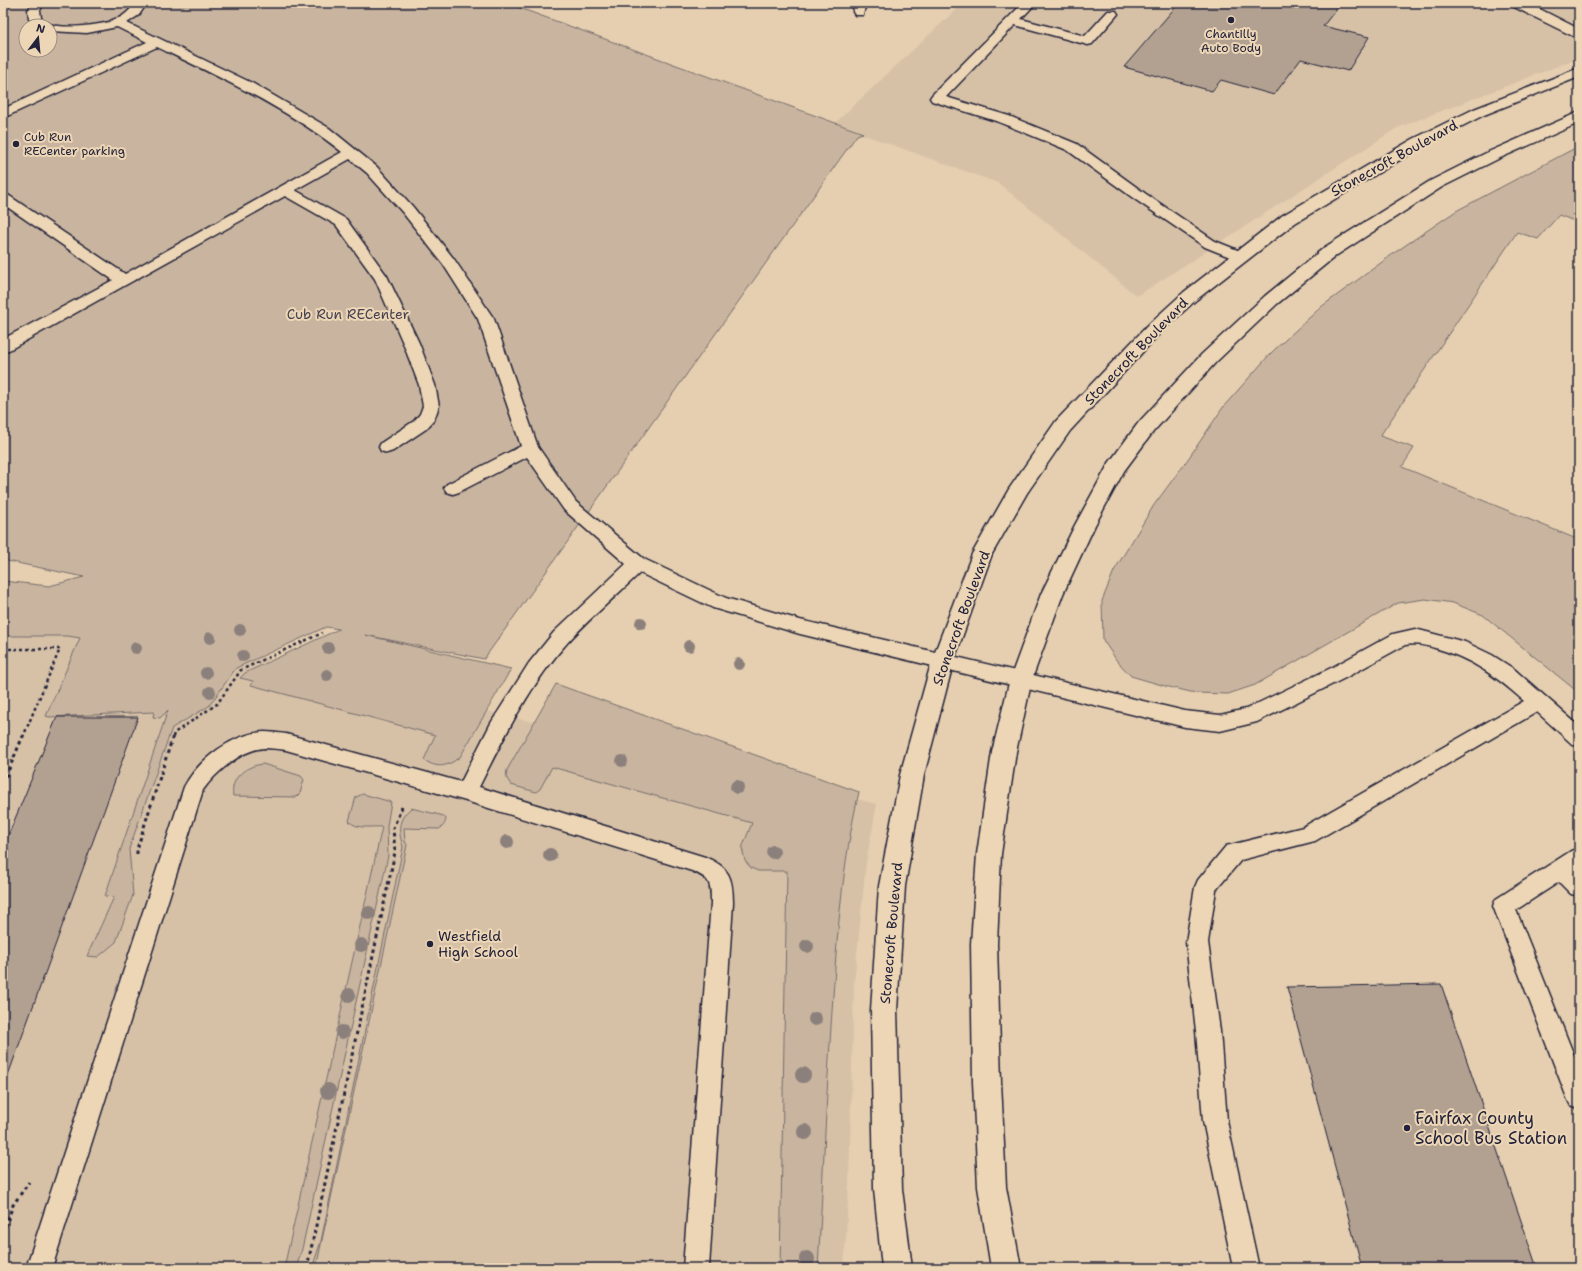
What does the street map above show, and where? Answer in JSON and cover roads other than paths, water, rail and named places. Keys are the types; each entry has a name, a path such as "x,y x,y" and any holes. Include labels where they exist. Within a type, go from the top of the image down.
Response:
{"main road":[{"path":"1517,3 1579,36"},
{"name":"Stonecroft Boulevard","path":"897,1268 888,1189 884,1010 892,886 912,775 943,660 982,554 1019,489 1063,426 1156,327 1190,296 1289,219 1419,142 1479,112 1579,72"},
{"path":"1006,1268 992,1187 987,1082 984,944 989,854 1004,752 1021,679 1052,594 1085,525 1116,468 1146,427 1209,358 1283,290 1332,251 1384,216 1436,184 1492,156 1579,117"}],"lane":[{"path":"36,18 34,10 39,3"},
{"path":"58,29 64,31 87,30 116,22 125,19 138,8 141,3"},
{"path":"1030,3 937,98 1004,119 1072,147 1141,197 1210,244 1240,256"},
{"path":"1013,21 1088,41 1112,14"},
{"path":"116,22 156,43 247,86 324,131 372,170 408,210 449,262 486,319 530,448 570,506 638,564 720,603 800,627 1185,719 1220,723 1250,716 1338,673 1400,639 1415,636 1458,647 1485,660 1507,674 1579,738"},
{"path":"3,114 156,43"},
{"path":"3,346 352,153"},
{"path":"285,190 341,222 382,279 412,343 427,385 431,406 428,416 420,424 387,447"},
{"path":"3,198 124,280"},
{"path":"453,488 530,448"},
{"path":"466,792 498,730 536,668 561,637 638,564"},
{"path":"1246,1268 1215,1121 1208,1031 1197,942 1206,887 1234,852 1308,835 1538,702"},
{"path":"39,1268 194,787 206,770 241,745 264,740 286,742 466,792 697,863 713,870 722,883 722,903 696,1268"},
{"path":"1579,857 1504,906 1579,1098"},
{"path":"1560,869 1579,887"}],"place":[{"name":"Chantilly Auto Body","path":"1231,20"},
{"name":"Cub Run RECenter parking","path":"16,144"},
{"name":"Westfield High School","path":"430,944"},
{"name":"Fairfax County School Bus Station","path":"1407,1128"}],"park label":[{"name":"Cub Run RECenter","path":"348,314"}]}
